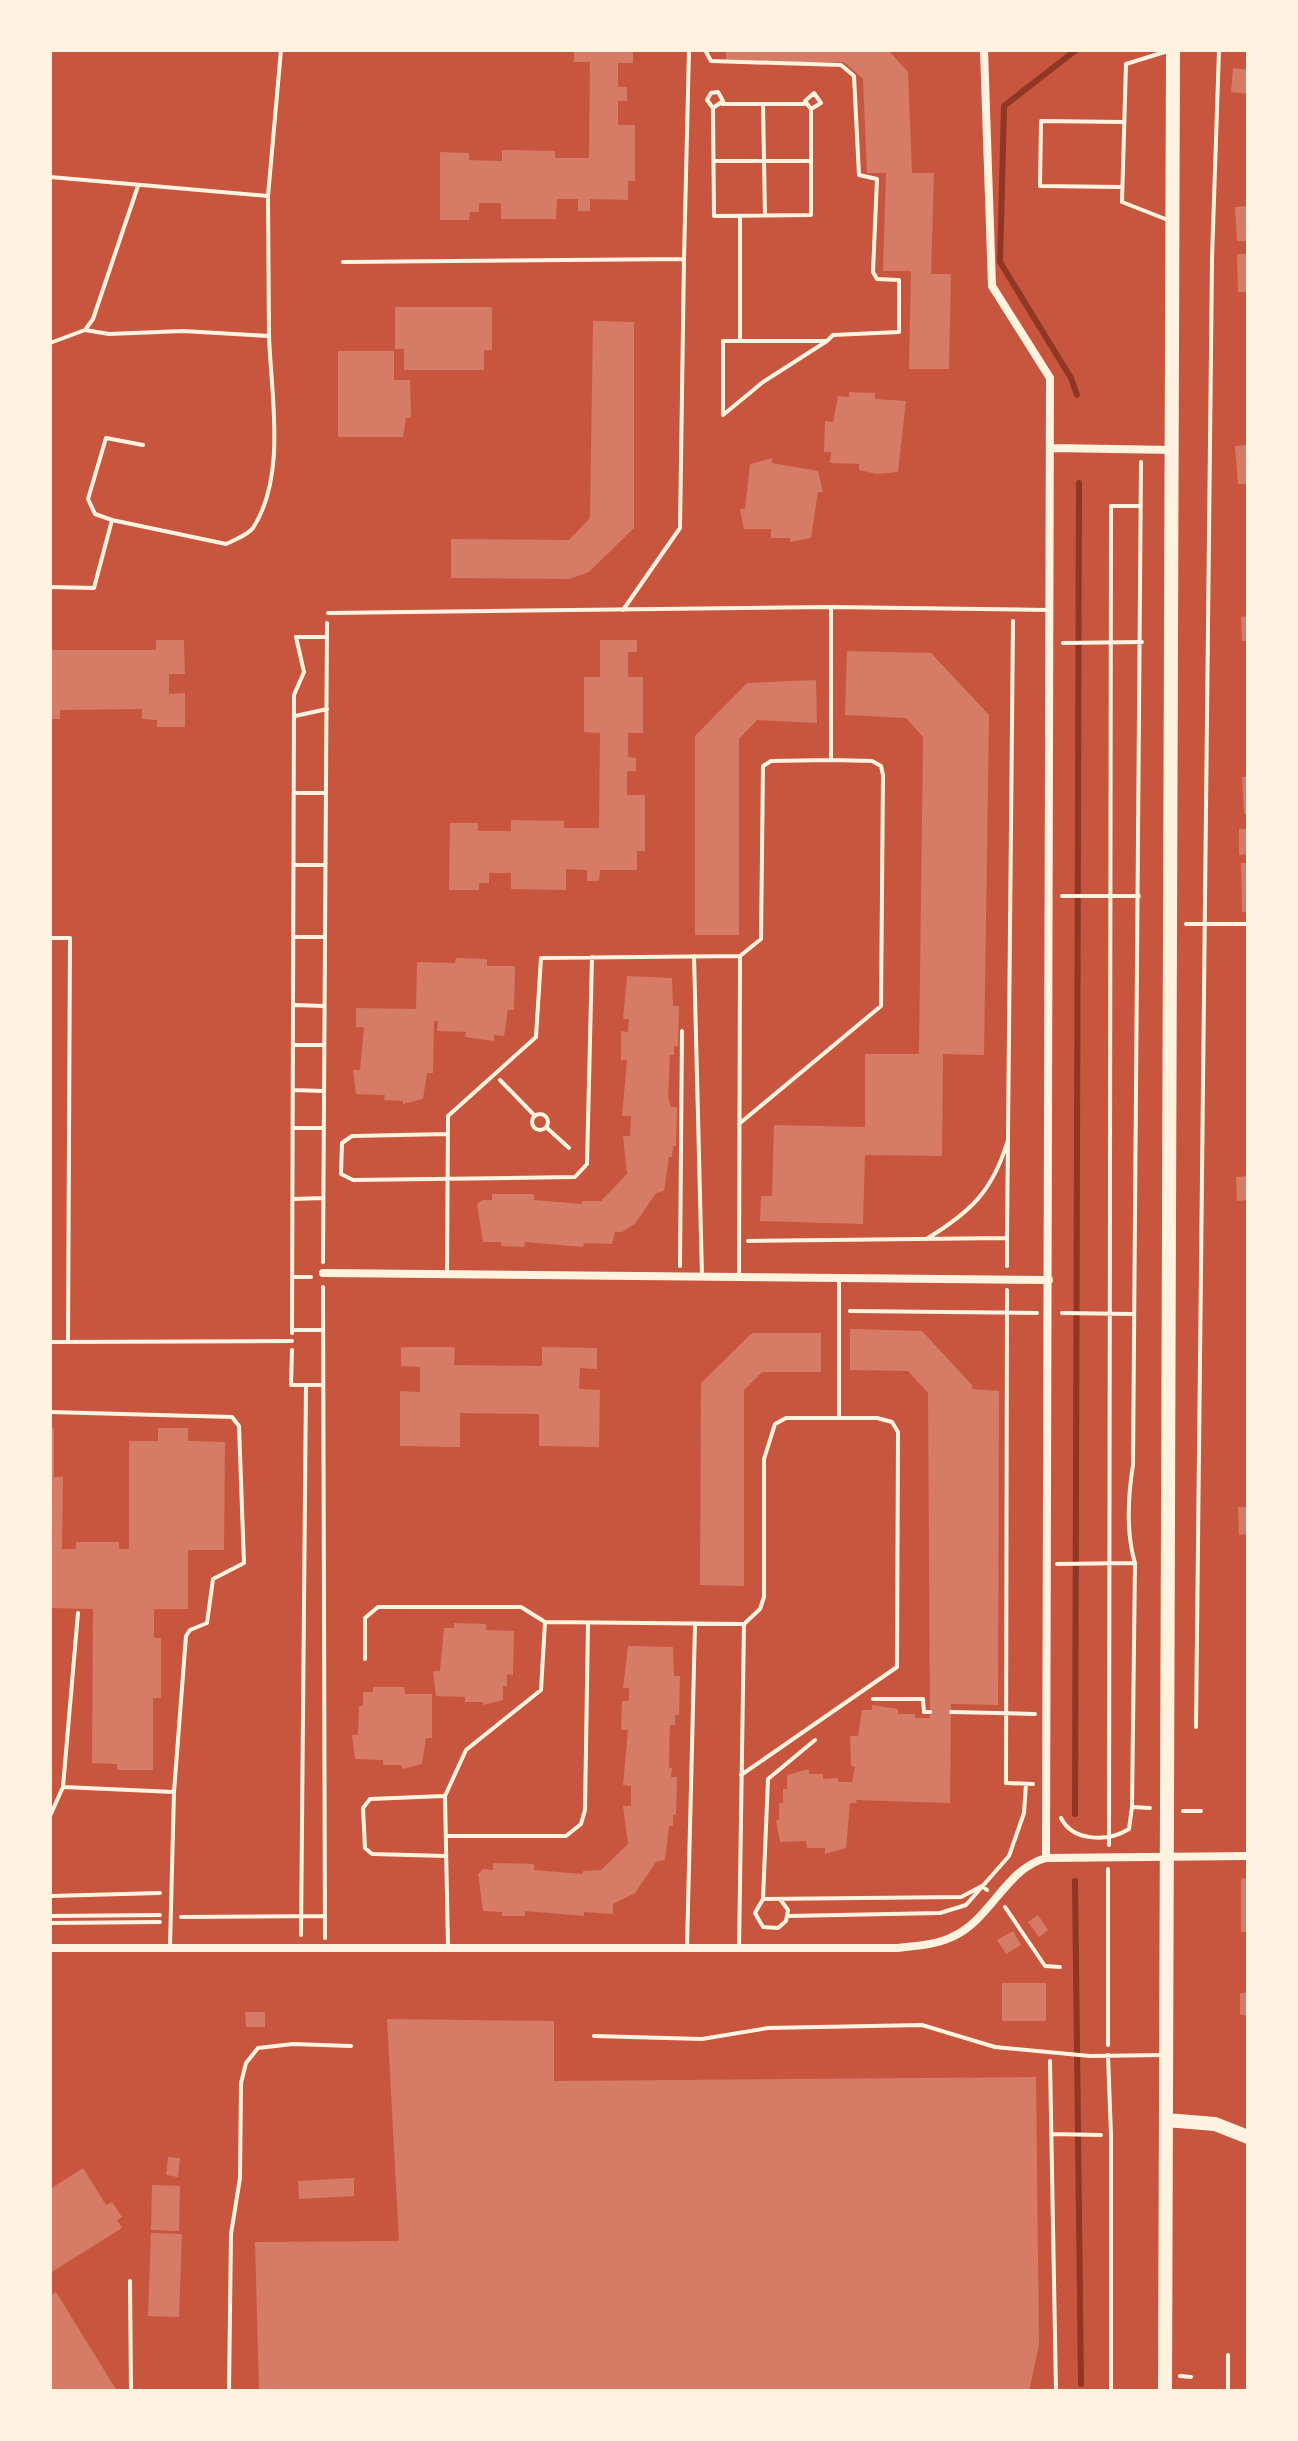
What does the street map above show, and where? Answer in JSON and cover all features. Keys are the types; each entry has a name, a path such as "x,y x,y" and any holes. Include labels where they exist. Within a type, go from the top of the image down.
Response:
{"main road":[{"path":"1165,2391 1175,223 1172,50"},
{"path":"1166,2120 1215,2124 1248,2137"}],"street":[{"path":"984,50 992,286 1050,378 1046,1858"},
{"path":"1051,448 1174,450"},
{"path":"323,1275 1049,1280"},
{"path":"50,1948 739,1949 931,1944 953,1937 970,1926 1022,1870 1046,1858 1248,1856"}],"lane":[{"path":"623,610 680,528 689,50"},
{"path":"1172,50 1126,64 1122,202 1175,223"},
{"path":"1122,187 1040,186 1041,121 1124,122"},
{"path":"343,262 684,259"},
{"path":"831,607 831,760"},
{"path":"328,613 831,607 1050,610"},
{"path":"447,1274 448,1116 536,1037 541,958 740,956 761,939 763,766 771,761 872,761 881,766 881,1006 739,1124"},
{"path":"50,938 70,938 68,1342"},
{"path":"694,956 702,1276"},
{"path":"739,1277 740,956"},
{"path":"448,1134 352,1136 342,1143 341,1174 353,1180 575,1177 587,1164 592,957"},
{"path":"839,1278 839,1417"},
{"path":"50,1342 292,1341"},
{"path":"50,1412 232,1417 237,1420 244,1563 215,1576 211,1583 207,1623 190,1630 186,1636 174,1792 170,1949"},
{"path":"365,1659 365,1618 378,1607 521,1607 545,1622 695,1626 744,1624 760,1609 764,1597 764,1459 768,1438 775,1424 786,1418 839,1417 877,1418 892,1422 898,1432 897,1667 741,1775"},
{"path":"50,1816 63,1787 78,1613"},
{"path":"448,1948 445,1796 466,1750 541,1690 545,1622"},
{"path":"446,1836 566,1836 581,1824 585,1810 588,1623"},
{"path":"739,1949 744,1624"},
{"path":"687,1948 695,1626"},
{"path":"63,1787 174,1792"},
{"path":"445,1796 370,1799 363,1808 367,1851 446,1856"},
{"path":"594,2036 702,2039 768,2028 922,2025 995,2047 1050,2054 1166,2055"},
{"path":"229,2391 231,2234 240,2178 241,2083 246,2063 258,2048 293,2044 351,2046"},
{"path":"1108,2055 1111,2391"},
{"path":"130,2281 131,2391"},
{"path":"1228,2355 1228,2391"}],"path":[{"path":"143,445 106,438 88,499 95,514 226,544 252,530 268,489 273,449 268,196 281,50"},
{"path":"705,50 711,61 841,65 854,76 859,175 877,179 873,272 877,279 899,280 899,332 833,335 827,341 763,382 723,415 723,341 827,341"},
{"path":"1196,1727 1212,259 1219,50"},
{"path":"722,104 721,94 711,93 707,102 713,108 714,216 811,215 811,109"},
{"path":"805,104 809,94 819,95 820,105 811,109"},
{"path":"713,108 722,104 805,104 811,109"},
{"path":"763,104 765,215"},
{"path":"714,161 811,161"},
{"path":"50,177 268,196"},
{"path":"85,330 93,319 138,186"},
{"path":"740,216 740,341"},
{"path":"50,343 85,330 109,334 183,331 269,336"},
{"path":"1132,1807 1135,1563 1131,1549 1132,1314 1142,642 1141,450"},
{"path":"1108,2055 1107,1313 1111,506 1141,506"},
{"path":"50,587 94,588 112,520"},
{"path":"1013,610 1006,1313 1006,1783 1046,1783"},
{"path":"323,1385 291,1385 296,793 294,695 304,672 296,637 327,637"},
{"path":"1063,641 1142,642"},
{"path":"295,716 327,709"},
{"path":"296,793 326,793"},
{"path":"295,865 326,865"},
{"path":"1049,896 1139,896"},
{"path":"1172,924 1248,924"},
{"path":"295,937 325,937"},
{"path":"295,1005 325,1006"},
{"path":"679,1276 682,1019"},
{"path":"294,1045 324,1045"},
{"path":"490,1087 499,1079 535,1116 535,1128 546,1128 569,1148"},
{"path":"294,1090 324,1091"},
{"path":"535,1116 545,1115 546,1128"},
{"path":"294,1128 324,1128"},
{"path":"926,1239 974,1206 998,1173 1008,1138"},
{"path":"293,1199 323,1198"},
{"path":"739,1241 1007,1238"},
{"path":"293,1277 323,1275"},
{"path":"839,1311 1132,1314"},
{"path":"292,1330 323,1330"},
{"path":"301,1948 306,1385"},
{"path":"1047,1564 1135,1563"},
{"path":"865,1699 923,1699 924,1712 930,1712"},
{"path":"951,1712 1046,1715"},
{"path":"816,1739 768,1779 763,1899 755,1913 763,1927 778,1928 788,1916 940,1913 966,1905 1009,1856 1024,1813 1026,1784"},
{"path":"1058,1813 1067,1830 1081,1837 1109,1836"},
{"path":"982,1886 1011,1913 1045,1966 1060,1967"},
{"path":"763,1899 961,1897 982,1886"},
{"path":"50,1896 161,1893 162,1922 50,1923"},
{"path":"780,1899 786,1905 788,1916"},
{"path":"50,1916 325,1916"},
{"path":"1050,2054 1056,2391"},
{"path":"1051,2134 1111,2135"},
{"path":"1180,2376 1191,2377"}],"building":[{"path":"574,50 633,50 633,63 618,63 618,87 627,87 627,101 618,101 618,125 635,125 635,181 628,181 628,200 590,199 590,211 578,211 578,199 557,199 556,219 501,219 501,203 479,203 479,212 470,212 469,220 440,220 440,152 469,153 469,160 502,161 502,150 555,151 555,158 589,158 590,62 574,62"},
{"path":"726,50 888,50 908,72 912,173 934,173 931,274 951,274 949,369 909,369 911,271 883,271 886,173 867,173 863,79 844,62 726,62"},
{"path":"1233,68 1248,70 1248,94 1231,92"},
{"path":"1248,206 1248,241 1237,241 1235,207"},
{"path":"1237,254 1248,254 1248,292 1238,292"},
{"path":"395,307 492,307 492,350 484,350 484,370 404,370 404,349 395,349"},
{"path":"593,321 634,322 634,528 589,572 569,579 451,578 451,539 569,540 590,518"},
{"path":"338,351 394,351 394,380 410,380 411,418 406,418 403,437 338,437"},
{"path":"849,392 875,393 875,399 906,401 898,472 877,474 859,470 859,464 830,463 831,452 824,452 825,421 833,422 838,396 849,397"},
{"path":"1248,445 1248,484 1238,484 1235,446"},
{"path":"772,458 772,463 818,471 823,492 818,492 811,538 790,542 790,538 771,538 771,529 744,529 740,509 745,509 750,464"},
{"path":"1248,616 1248,641 1242,641 1241,617"},
{"path":"156,640 184,640 185,674 169,674 169,694 185,693 185,727 157,727 157,720 142,719 142,709 60,710 60,719 50,719 50,650 156,650"},
{"path":"600,640 637,640 637,652 628,652 628,677 643,677 643,733 628,733 628,757 636,758 636,771 627,771 627,795 645,795 645,851 637,851 637,870 600,870 599,881 587,881 587,870 566,869 566,890 511,889 511,873 489,873 489,883 479,883 479,890 449,890 450,823 478,823 478,831 511,831 511,820 564,821 564,828 599,828 600,733 584,732 584,677 600,677"},
{"path":"847,651 931,653 989,715 984,1055 943,1054 942,1156 865,1155 863,1224 760,1221 761,1196 772,1196 774,1125 865,1127 865,1054 919,1054 923,737 906,718 845,715"},
{"path":"816,680 817,723 757,720 739,739 739,935 695,935 695,736 747,683"},
{"path":"1242,777 1248,777 1248,814 1244,814"},
{"path":"1239,829 1248,829 1248,854 1239,855"},
{"path":"1241,863 1248,863 1248,912 1242,912"},
{"path":"456,958 487,959 487,966 515,966 514,1010 508,1010 504,1036 494,1035 494,1041 465,1037 466,1032 437,1031 438,1021 434,1021 433,1073 427,1073 423,1099 403,1104 403,1101 384,1100 385,1095 356,1094 353,1070 360,1070 364,1027 356,1027 356,1008 416,1009 417,962 455,963"},
{"path":"627,976 672,978 673,1006 679,1006 678,1046 674,1046 674,1055 670,1055 668,1098 671,1107 677,1107 676,1146 673,1146 672,1157 669,1157 664,1191 656,1193 635,1224 622,1232 615,1232 612,1244 584,1243 583,1247 525,1242 524,1247 483,1242 477,1204 482,1200 492,1200 492,1194 534,1194 534,1200 582,1204 582,1201 601,1201 627,1174 623,1136 630,1136 631,1116 622,1116 627,1060 621,1060 621,1031 628,1032 629,1019 623,1019"},
{"path":"1248,1176 1248,1200 1237,1201 1236,1177"},
{"path":"850,1329 922,1331 972,1385 972,1389 999,1391 998,1705 951,1704 950,1803 856,1800 857,1803 850,1803 846,1848 825,1854 825,1848 807,1848 806,1841 780,1842 776,1820 779,1820 779,1803 783,1803 783,1789 787,1789 787,1775 809,1769 809,1774 823,1774 823,1779 838,1778 838,1782 852,1782 855,1767 851,1766 850,1736 858,1736 862,1710 872,1710 872,1705 898,1709 898,1714 915,1714 915,1718 930,1718 928,1393 908,1371 850,1370"},
{"path":"752,1333 821,1333 821,1372 762,1372 744,1390 744,1586 700,1585 701,1383"},
{"path":"401,1347 455,1347 454,1365 542,1366 542,1347 597,1348 597,1369 580,1368 579,1389 600,1390 599,1447 539,1446 539,1414 460,1413 460,1447 400,1446 400,1391 420,1392 420,1367 401,1366"},
{"path":"50,1428 54,1428 54,1477 63,1477 62,1549 76,1549 76,1542 119,1542 119,1549 129,1549 129,1441 158,1441 158,1428 188,1428 188,1441 225,1442 224,1550 188,1550 188,1609 154,1609 154,1638 161,1638 161,1698 153,1698 153,1770 117,1770 117,1764 92,1763 93,1609 50,1608"},
{"path":"1238,1507 1248,1507 1248,1534 1239,1535"},
{"path":"454,1623 486,1624 486,1630 514,1631 513,1675 507,1674 503,1700 483,1705 483,1702 465,1702 465,1697 436,1696 433,1671 440,1671 444,1628 454,1628"},
{"path":"628,1646 673,1647 674,1676 680,1676 679,1715 675,1715 675,1725 670,1725 669,1768 672,1768 671,1777 677,1777 676,1815 673,1815 673,1826 669,1826 665,1860 656,1862 635,1893 613,1904 613,1914 584,1912 584,1916 525,1911 525,1916 502,1916 502,1912 483,1911 478,1874 483,1869 493,1870 493,1863 534,1864 534,1870 583,1874 583,1871 601,1870 628,1844 623,1806 631,1806 631,1786 623,1785 628,1730 621,1730 622,1701 629,1701 629,1688 623,1688"},
{"path":"373,1687 404,1687 405,1694 432,1694 432,1738 426,1738 422,1764 402,1769 401,1765 383,1765 383,1760 355,1759 352,1735 358,1735 359,1706 363,1706 363,1692 373,1692"},
{"path":"1241,1878 1248,1879 1248,1932 1241,1932"},
{"path":"1038,1915 1048,1930 1039,1937 1028,1922"},
{"path":"1013,1931 1021,1945 1006,1954 997,1940"},
{"path":"1002,1983 1046,1983 1046,2021 1002,2021"},
{"path":"1240,1993 1248,1993 1248,2015 1240,2015"},
{"path":"245,2012 265,2012 265,2027 246,2027"},
{"path":"387,2019 554,2021 554,2081 1036,2077 1039,2345 1029,2391 259,2391 255,2242 399,2241"},
{"path":"168,2157 180,2158 178,2177 166,2175"},
{"path":"83,2168 106,2205 112,2202 122,2217 117,2220 122,2228 50,2273 50,2189"},
{"path":"354,2178 354,2196 299,2199 298,2181"},
{"path":"152,2185 180,2186 179,2231 151,2230"},
{"path":"151,2233 182,2234 179,2317 148,2316"},
{"path":"56,2292 117,2391 50,2391 50,2296"}],"waterway":[{"path":"1076,50 1004,106 1000,262 1071,378 1077,395"},
{"path":"1075,1814 1079,483"},
{"path":"1075,1881 1081,2384"}]}
